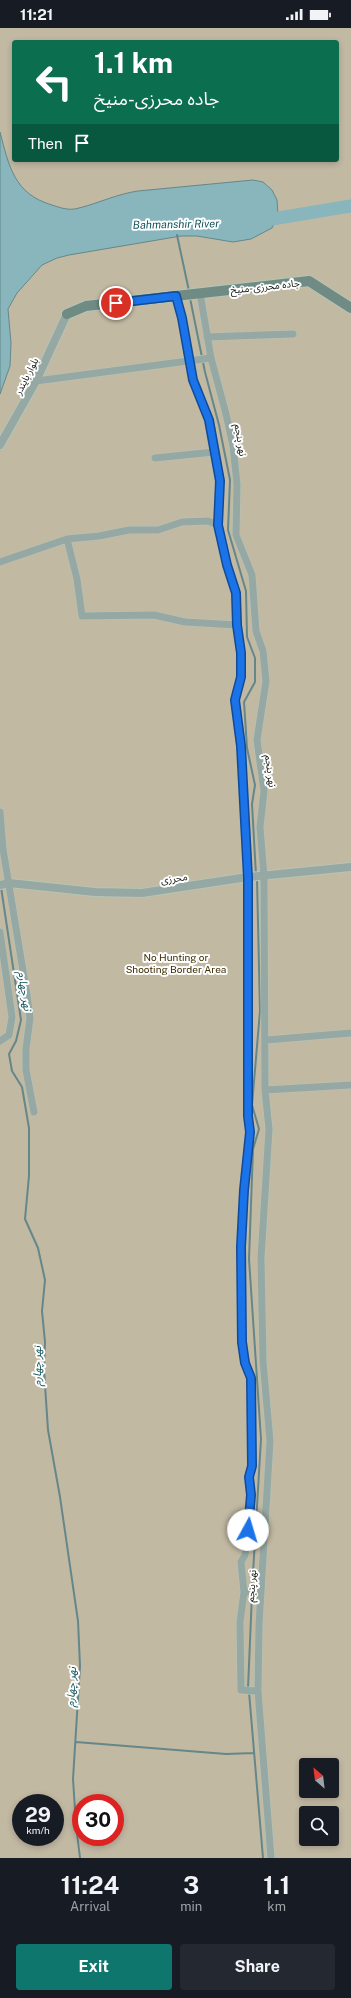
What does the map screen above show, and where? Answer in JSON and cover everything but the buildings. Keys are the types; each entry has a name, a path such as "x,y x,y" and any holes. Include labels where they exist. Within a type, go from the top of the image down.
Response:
{"main road":[{"name":"جاده محرزی-منیخ","path":"180,296 309,281 351,308"},
{"path":"67,314 86,306 180,296"}],"street":[{"name":"نهر پنجم","path":"198,294 207,337 209,359 226,414 233,446 237,484 236,535 252,575 256,631 264,651 266,681 257,740 264,790 260,827 263,876 266,1040 265,1090 269,1128 261,1258 263,1362 270,1440 259,1593 256,1690 271,1858"},
{"name":"نهر پنجم","path":"180,296 182,318 193,380 209,420 220,481 218,525 227,565 236,593 237,625 241,653 241,677 235,700 241,746 250,877 248,1116 250,1132 244,1190 241,1247 242,1342 245,1363 251,1378 252,1466 249,1477 251,1495 250,1517 245,1555 241,1562 246,1592 240,1622 241,1690 256,1690"},
{"name":"بلوار بایندر","path":"0,445 36,380 67,314"},
{"path":"207,337 293,334"},
{"path":"36,380 209,359"},
{"path":"155,458 214,452"},
{"path":"0,562 67,539 99,536 129,530 158,530 182,522 208,521 218,525"},
{"path":"67,539 77,579 82,616 154,615 185,622 237,625"},
{"path":"0,812 4,884 28,995 30,1018 26,1049 26,1070 34,1112"},
{"name":"محرزی","path":"4,884 95,892 142,893 250,877 351,867"},
{"path":"0,932 12,1016 9,1035 0,1041"},
{"path":"266,1040 351,1033"},
{"path":"265,1090 351,1085"},
{"path":"246,1592 259,1593"}],"green space":[{"name":"No Hunting or Shooting Border Area","path":"0,28 351,28 351,1858 0,1858"}],"water":[{"path":"0,132 10,167 21,186 29,194 39,200 59,207 75,209 123,194 138,191 253,180 263,182 272,190 277,200 278,215 272,228 251,239 233,242 197,236 181,236 69,255 57,258 42,265 17,293 8,309 11,343 10,366 0,394"}],"waterway":[{"name":"Bahmanshir River","path":"260,221 351,206"},
{"path":"177,235 189,291"},
{"path":"190,298 205,372 219,425 230,480 228,530 246,591 247,637 255,658 255,682 244,702 247,748 255,785 252,804 256,875"},
{"path":"252,1590 261,1439 249,1259 253,1149 259,1129 252,1105 260,1011 257,879"},
{"name":"نهر چهارم","path":"1,887 21,1020 16,1041 9,1054 12,1071 22,1087 29,1128 29,1176 25,1219 38,1248 45,1280 42,1311 45,1342 44,1370 48,1430 60,1497 78,1621 80,1666 73,1779 80,1858"},
{"path":"248,1688 252,1594"},
{"path":"249,1692 263,1858"},
{"path":"76,1742 226,1754 254,1753"}],"route":[{"path":"116,303 176,296 182,318 193,380 209,420 220,481 218,525 227,565 236,593 237,625 241,653 241,677 235,700 241,746 248,878 248,1116 250,1132 244,1190 241,1247 243,1260 242,1342 245,1363 251,1378 252,1466 249,1477 251,1495 248,1530"}]}
